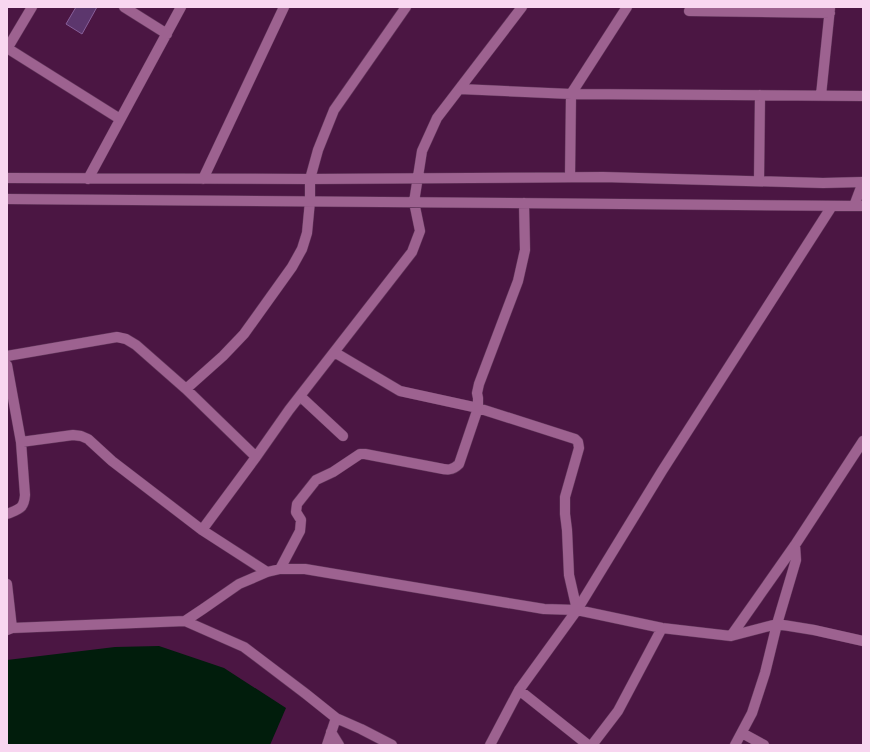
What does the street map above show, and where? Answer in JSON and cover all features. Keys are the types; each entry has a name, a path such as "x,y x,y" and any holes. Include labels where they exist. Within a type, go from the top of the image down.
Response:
{"street":[{"path":"32,7 7,48 120,119"},
{"path":"124,7 167,34"},
{"path":"88,179 181,7"},
{"path":"203,179 284,7"},
{"path":"186,389 223,356 244,334 292,267 302,249 307,233 310,201 310,179 318,150 334,110 406,7"},
{"path":"202,530 289,410 412,252 420,231 414,202 422,151 437,118 522,7"},
{"path":"570,178 571,94 627,7"},
{"path":"689,11 830,10 821,95"},
{"path":"460,89 571,94 863,96"},
{"path":"758,181 760,95"},
{"path":"7,178 310,179 603,177 823,183 863,182 859,206 7,199"},
{"path":"280,569 300,531 301,520 296,512 297,504 316,480 333,472 360,454 369,454 450,470 459,464 478,408 477,392 479,384 518,282 525,250 524,203"},
{"path":"490,745 519,690 577,610 662,471 832,206"},
{"path":"7,356 117,337 126,339 136,345 186,389 256,457"},
{"path":"334,352 400,391 478,408 575,439 578,442 579,448 565,497 565,514 568,530 569,575 577,610"},
{"path":"7,366 21,442 25,495 24,503 21,508 7,514"},
{"path":"300,396 343,436"},
{"path":"21,442 73,435 88,439 112,461 202,530 266,572"},
{"path":"730,636 795,544 862,444"},
{"path":"735,745 752,713 765,673 777,624 796,560 795,544"},
{"path":"185,621 239,584 266,572 280,569 305,569 544,609 577,610 662,628 730,636 777,624 814,630 863,641"},
{"path":"7,584 10,629 185,621 244,647 336,718 361,728 392,745"},
{"path":"592,745 618,711 662,628"},
{"path":"519,690 588,745"},
{"path":"326,745 336,718"},
{"path":"331,732 339,745"},
{"path":"742,733 764,745"}],"shaded area":[{"path":"159,646 224,668 286,708 270,745 7,745 7,660 115,647"}],"building":[{"path":"76,7 97,7 82,34 66,24"}]}
